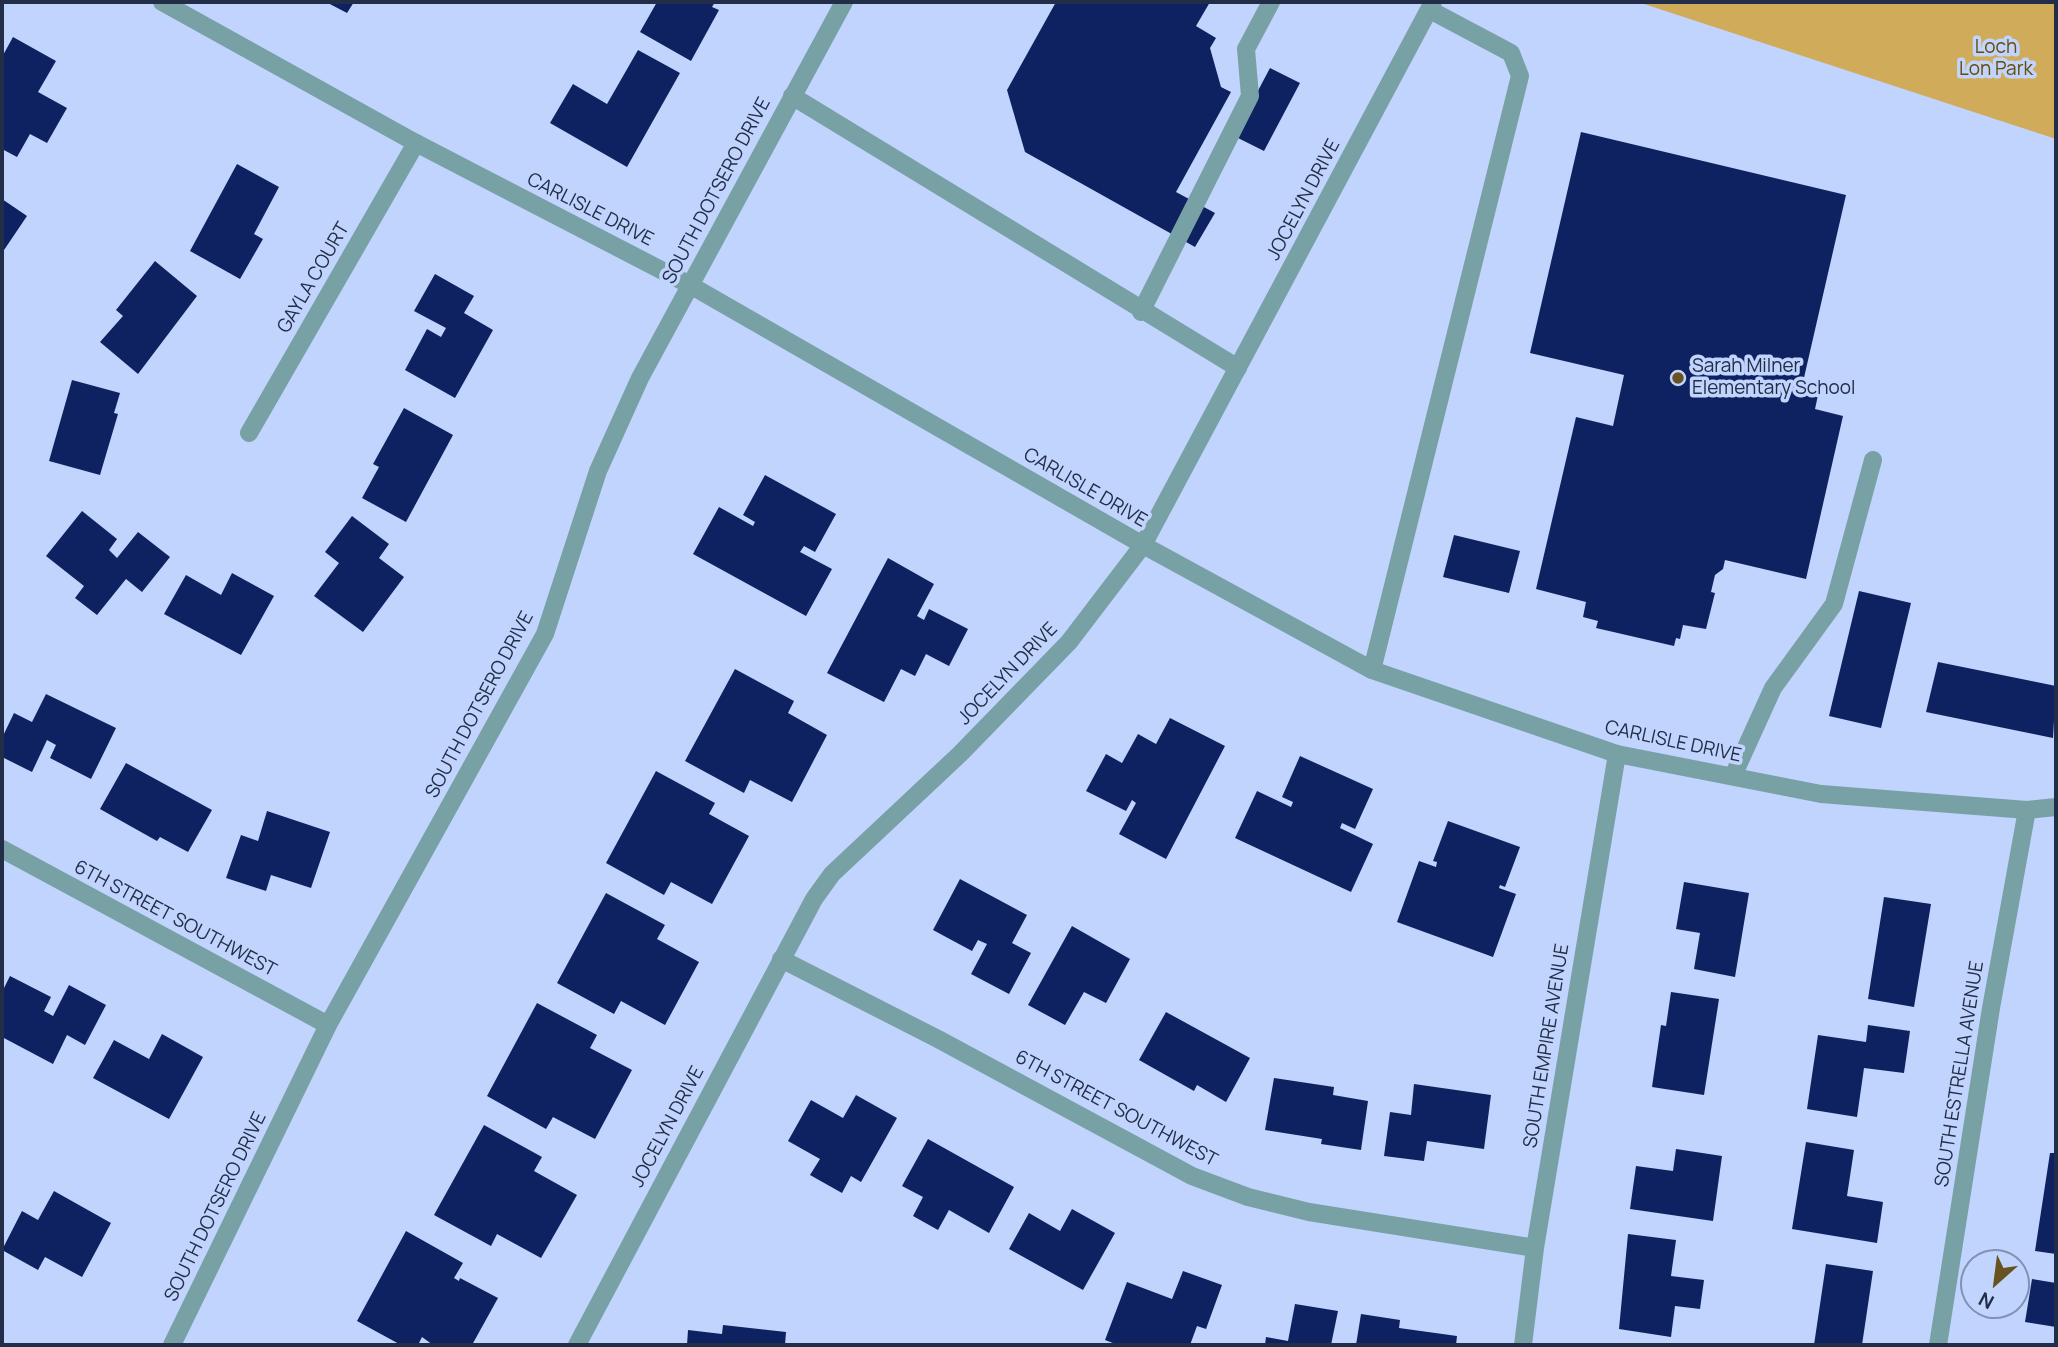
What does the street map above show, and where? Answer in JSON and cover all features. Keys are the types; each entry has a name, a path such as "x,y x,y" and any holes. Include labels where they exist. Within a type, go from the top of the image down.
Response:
{"street":[{"name":"CARLISLE DRIVE","path":"162,2 184,7 416,143 690,285 1143,545 1372,670 1617,754 1821,793 2027,810 2056,807"},
{"name":"SOUTH DOTSERO DRIVE","path":"172,1345 328,1025 545,634 598,471 640,377 844,2"},
{"path":"1141,312 1250,96 1247,49 1271,2"},
{"path":"1372,670 1520,76 1511,53 1431,6"},
{"name":"JOCELYN DRIVE","path":"577,1345 814,899 832,874 960,754 1069,642 1143,545 1431,6"},
{"path":"792,96 1141,312 1238,368"},
{"name":"GAYLA COURT","path":"249,433 416,143"},
{"path":"1733,776 1773,688 1834,604 1873,460"},
{"name":"SOUTH EMPIRE AVENUE","path":"1523,1345 1535,1248 1617,754"},
{"name":"SOUTH ESTRELLA AVENUE","path":"1938,1345 1991,1008 2027,810"},
{"name":"6TH STREET SOUTHWEST","path":"2,849 328,1025"},
{"name":"6TH STREET SOUTHWEST","path":"781,959 938,1039 1192,1176 1248,1197 1309,1212 1535,1248"}],"green space":[{"name":"Loch Lon Park","path":"1638,2 2056,2 2056,139"}],"building":[{"path":"326,2 354,2 347,13"},
{"path":"657,2 715,2 712,7 719,10 691,61 640,32"},
{"path":"1056,2 1210,2 1196,26 1216,38 1210,48 1221,87 1231,92 1176,192 1215,213 1195,247 1025,152 1007,90"},
{"path":"13,37 56,61 38,92 67,108 47,143 30,134 17,157 2,149 2,57"},
{"path":"638,50 680,73 627,167 550,123 573,84 607,104"},
{"path":"1270,68 1300,83 1264,151 1234,136"},
{"path":"1581,132 1846,195 1803,382 1820,386 1815,409 1843,416 1806,579 1725,560 1723,569 1715,575 1711,592 1715,593 1706,629 1683,625 1680,639 1676,638 1674,646 1596,628 1598,621 1583,617 1586,602 1536,589 1576,417 1613,426 1624,375 1530,353"},
{"path":"237,164 279,187 254,234 263,239 240,279 190,251"},
{"path":"2,199 27,216 2,253"},
{"path":"155,261 197,296 138,374 100,342 123,316 116,310"},
{"path":"435,274 474,296 464,313 493,330 455,398 405,370 427,329 441,337 446,328 414,311"},
{"path":"72,380 120,393 114,413 118,414 100,475 49,461"},
{"path":"404,408 453,435 406,522 362,498 379,467 373,464"},
{"path":"765,475 836,514 815,552 804,546 800,552 832,569 806,616 693,554 719,507 753,526 755,522 743,515"},
{"path":"82,511 117,539 109,550 117,558 138,532 170,557 142,592 126,579 97,615 75,598 84,586 46,556"},
{"path":"352,516 389,544 379,558 404,577 363,632 314,596 339,563 325,552"},
{"path":"1454,535 1520,551 1509,593 1443,577"},
{"path":"888,558 934,584 917,616 924,620 929,609 968,629 949,666 926,654 915,676 901,669 884,702 827,673"},
{"path":"232,573 274,596 241,655 164,614 186,575 221,595"},
{"path":"1859,591 1911,603 1881,728 1829,716"},
{"path":"1938,662 2056,686 2053,738 1926,712"},
{"path":"735,669 794,701 788,713 827,735 792,802 750,780 744,793 685,761"},
{"path":"46,694 116,728 91,779 50,758 56,745 47,740 32,772 2,757 2,738 14,713 32,722"},
{"path":"1170,718 1225,746 1166,859 1119,834 1136,803 1132,800 1126,811 1086,791 1106,754 1122,763 1138,734 1156,744"},
{"path":"1300,756 1373,789 1355,829 1342,823 1340,828 1373,844 1351,892 1235,838 1257,791 1291,807 1293,802 1282,797"},
{"path":"126,763 212,810 188,852 160,837 157,841 100,809"},
{"path":"656,771 715,803 709,814 749,836 712,904 671,882 664,895 606,863"},
{"path":"267,811 330,832 311,888 271,875 266,891 226,878 241,835 258,841"},
{"path":"1448,821 1520,847 1505,887 1500,885 1499,888 1516,894 1493,957 1397,922 1419,861 1436,867 1437,862 1433,861"},
{"path":"960,879 1027,915 1012,943 1031,953 1009,994 971,974 987,944 978,940 972,951 933,930"},
{"path":"1684,882 1749,893 1735,977 1694,969 1700,933 1676,929"},
{"path":"606,893 665,925 657,939 699,962 665,1025 621,1001 614,1014 557,983"},
{"path":"1884,897 1931,904 1914,1007 1868,999"},
{"path":"1072,926 1130,959 1106,1003 1084,992 1065,1025 1028,1005"},
{"path":"10,976 51,997 44,1011 53,1016 69,985 106,1005 85,1045 67,1035 53,1064 2,1037 2,992"},
{"path":"1671,992 1719,999 1704,1095 1652,1087 1661,1025 1666,1026"},
{"path":"537,1003 597,1035 590,1048 632,1070 595,1139 553,1117 546,1129 487,1096"},
{"path":"1166,1012 1250,1058 1226,1102 1197,1085 1194,1091 1139,1060"},
{"path":"1868,1025 1910,1031 1904,1073 1864,1068 1857,1117 1807,1109 1818,1035 1866,1042"},
{"path":"162,1034 203,1057 169,1119 93,1078 114,1040 149,1059"},
{"path":"1274,1078 1334,1087 1333,1095 1368,1101 1361,1150 1321,1144 1322,1139 1265,1130"},
{"path":"1414,1084 1491,1095 1484,1149 1427,1141 1424,1161 1384,1156 1390,1112 1411,1115"},
{"path":"856,1095 897,1118 861,1182 851,1176 842,1193 810,1175 820,1159 788,1141 811,1100 843,1118"},
{"path":"484,1125 542,1157 534,1171 577,1195 541,1258 497,1234 491,1246 434,1215"},
{"path":"928,1139 1014,1187 989,1233 949,1210 938,1230 913,1216 923,1197 902,1186"},
{"path":"1806,1142 1854,1150 1847,1196 1883,1202 1877,1243 1792,1229"},
{"path":"1676,1149 1722,1156 1713,1221 1630,1209 1636,1166 1673,1171"},
{"path":"2050,1153 2056,1153 2056,1254 2035,1251"},
{"path":"54,1191 111,1223 82,1277 45,1257 38,1270 2,1250 22,1211 38,1220"},
{"path":"1072,1209 1115,1233 1083,1290 1009,1249 1029,1213 1060,1231"},
{"path":"406,1231 463,1263 454,1278 459,1281 460,1278 498,1298 472,1345 433,1345 422,1337 418,1345 401,1345 357,1321"},
{"path":"1628,1234 1676,1240 1671,1276 1704,1280 1700,1309 1675,1306 1671,1337 1619,1329"},
{"path":"1826,1264 1873,1271 1862,1345 1814,1345"},
{"path":"1183,1271 1222,1285 1206,1329 1197,1326 1190,1345 1118,1345 1105,1340 1127,1282 1172,1299"},
{"path":"2032,1279 2056,1283 2056,1327 2025,1322 2025,1319 2030,1319"},
{"path":"1295,1304 1338,1311 1331,1345 1265,1345 1266,1337 1288,1341"},
{"path":"1361,1314 1400,1320 1399,1328 1457,1336 1456,1345 1356,1345"},
{"path":"723,1325 786,1332 785,1345 687,1345 688,1330 722,1334"}],"place":[{"name":"Sarah Milner Elementary School","path":"1678,378"}]}
